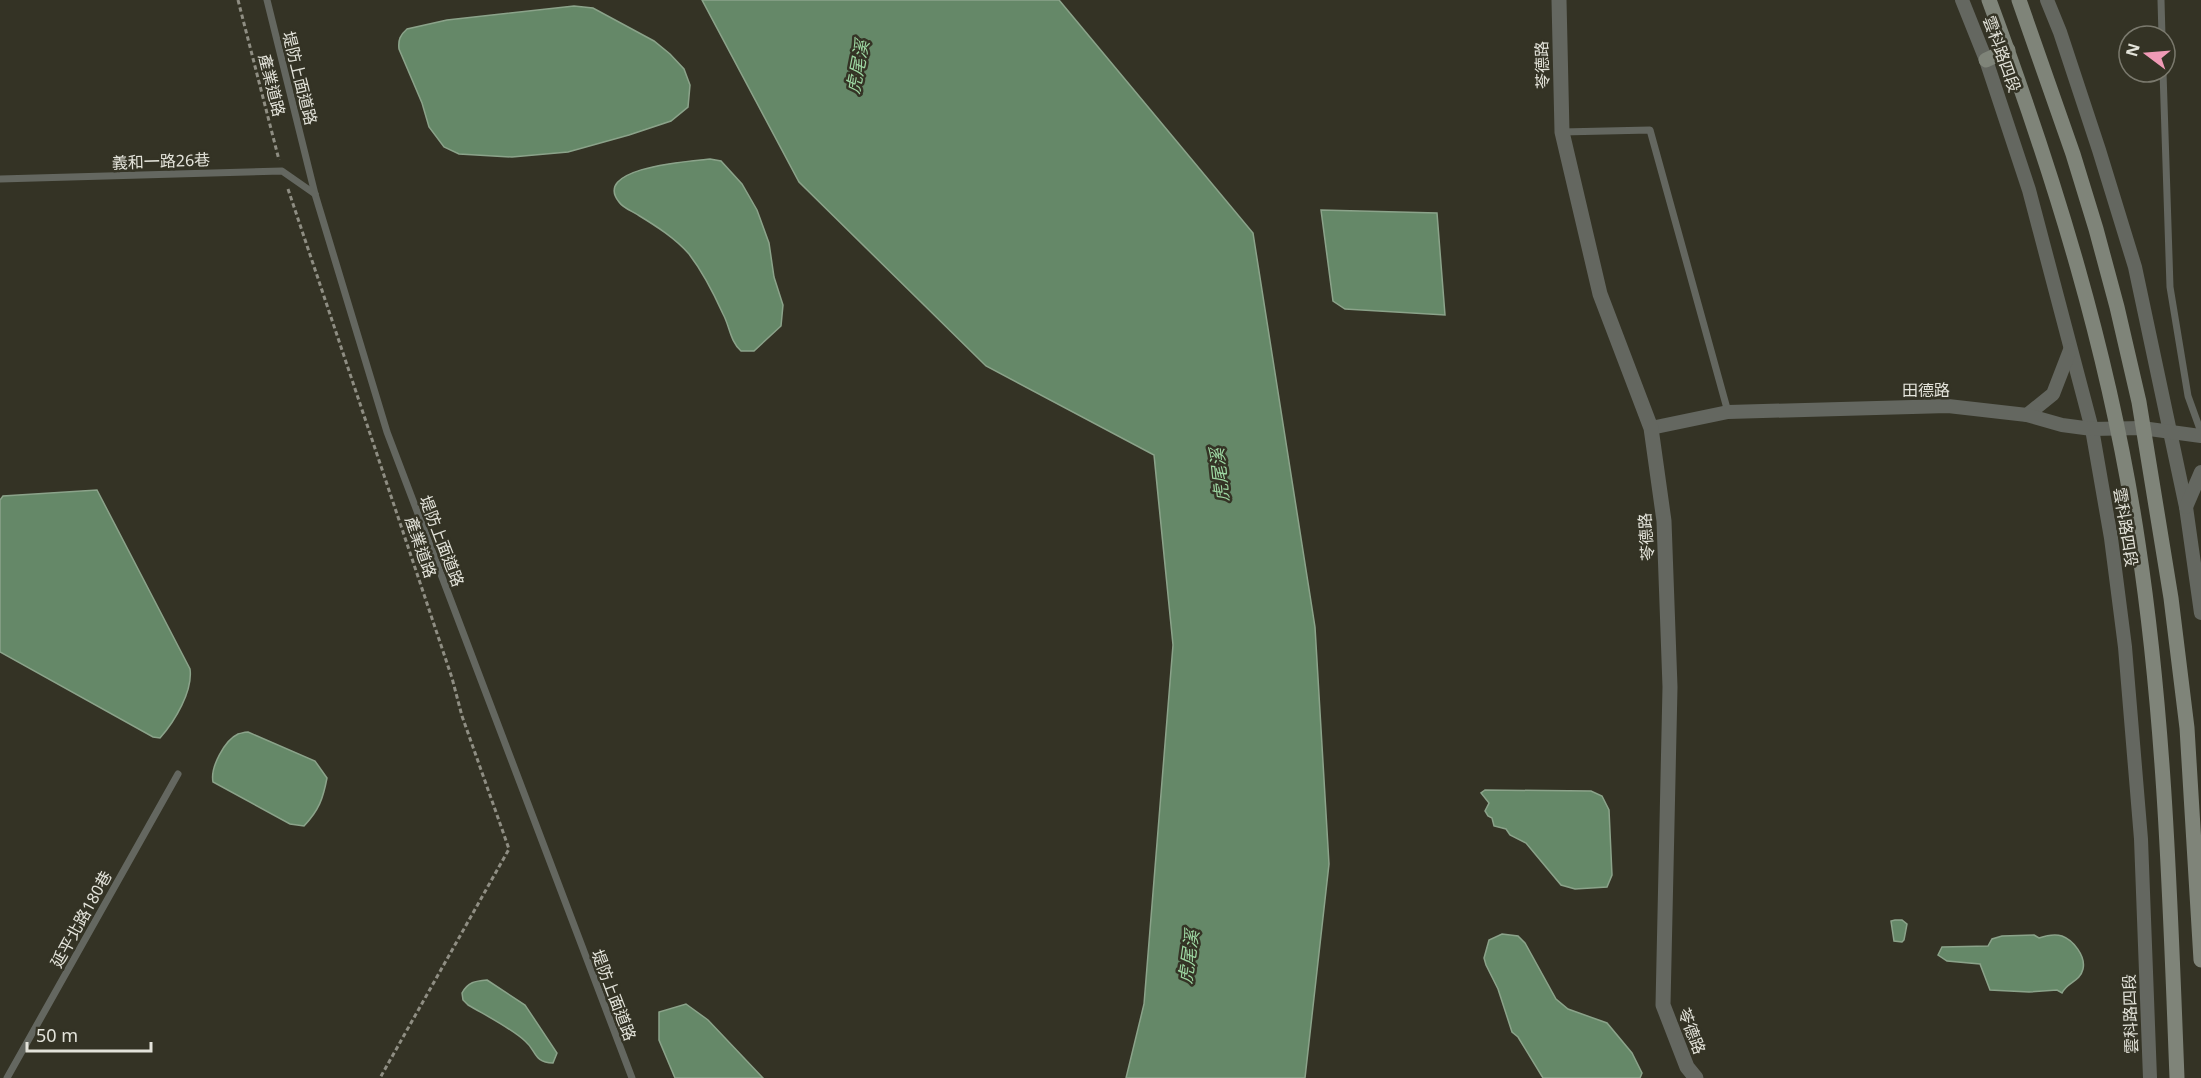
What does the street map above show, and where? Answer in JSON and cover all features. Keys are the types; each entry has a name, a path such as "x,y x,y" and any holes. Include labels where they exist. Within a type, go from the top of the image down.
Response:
{"main road":[{"name":"雲科路四段","path":"1989,0 2025,98 2095,327 2138,541 2152,650 2167,837 2177,1078"},
{"name":"雲科路四段","path":"2019,0 2073,154 2096,229 2139,402 2171,598 2197,811 2201,960"},
{"path":"1986,60 2008,50"}],"street":[{"name":"苓德路","path":"1558,0 1562,132 1600,294 1651,428 1664,521 1670,687 1663,1005 1687,1067 1696,1078"},
{"name":"雲科路四段","path":"1962,0 1986,60 2029,190 2092,429 2111,538 2132,724 2142,851 2150,1078"},
{"path":"2047,0 2085,107 2134,267 2186,507 2201,613"},
{"path":"2027,415 2053,394 2070,350"},
{"name":"田德路","path":"1651,428 1728,412 1948,406 2027,415 2061,425 2092,429 2142,428 2201,436"},
{"path":"2186,507 2201,472"}],"lane":[{"name":"堤防上面道路","path":"267,0 315,194 387,432 632,1078"},
{"path":"2161,0 2162,24"},
{"path":"2163,84 2170,287 2188,396 2201,432"},
{"path":"1562,132 1650,130 1728,412"},
{"name":"義和一路26巷","path":"0,179 282,171"},
{"path":"282,171 315,194"},
{"name":"延平北路180巷","path":"8,1078 178,774"}],"path":[{"name":"產業道路","path":"238,0 282,171 448,667 462,716 509,849 380,1078"}],"water":[{"name":"虎尾溪","path":"702,0 1059,0 1253,233 1315,627 1329,864 1305,1078 1126,1078 1144,1004 1173,645 1154,455 986,366 799,182"},
{"path":"574,6 593,8 654,41 670,54 684,69 690,85 688,107 671,121 568,152 512,157 459,154 444,147 429,127 422,103 399,49 400,38 405,31 447,20"},
{"path":"710,159 721,161 742,184 757,210 769,243 774,277 783,305 781,326 754,351 741,351 737,347 712,291 689,254 665,233 623,206 614,190 619,181 648,168"},
{"path":"1321,210 1437,213 1445,315 1345,309 1333,301"},
{"path":"97,490 190,669 186,696 160,738 153,737 0,652 0,500 3,496"},
{"path":"248,732 315,761 327,778 320,804 304,826 290,824 213,782 216,762 228,742 238,734"},
{"path":"1485,790 1591,791 1602,796 1609,810 1612,875 1607,887 1575,889 1561,885 1526,843 1510,835 1506,829 1494,826 1492,818 1485,811 1489,803 1481,793"},
{"path":"1902,920 1907,924 1902,942 1894,941 1891,921"},
{"path":"1502,934 1518,936 1525,943 1556,999 1568,1009 1607,1023 1632,1053 1642,1073 1640,1078 1543,1078 1518,1037 1512,1032 1498,989 1484,958 1489,940"},
{"path":"2034,935 2039,938 2062,936 2081,954 2083,969 2062,993 2057,990 2029,992 1990,990 1980,964 1947,961 1938,955 1942,947 1988,946 1992,939 2002,936"},
{"path":"487,980 525,1005 557,1053 553,1063 542,1061 519,1036 463,1000 462,993 469,984"},
{"path":"686,1004 708,1020 763,1078 675,1078 659,1040 659,1012"}]}
